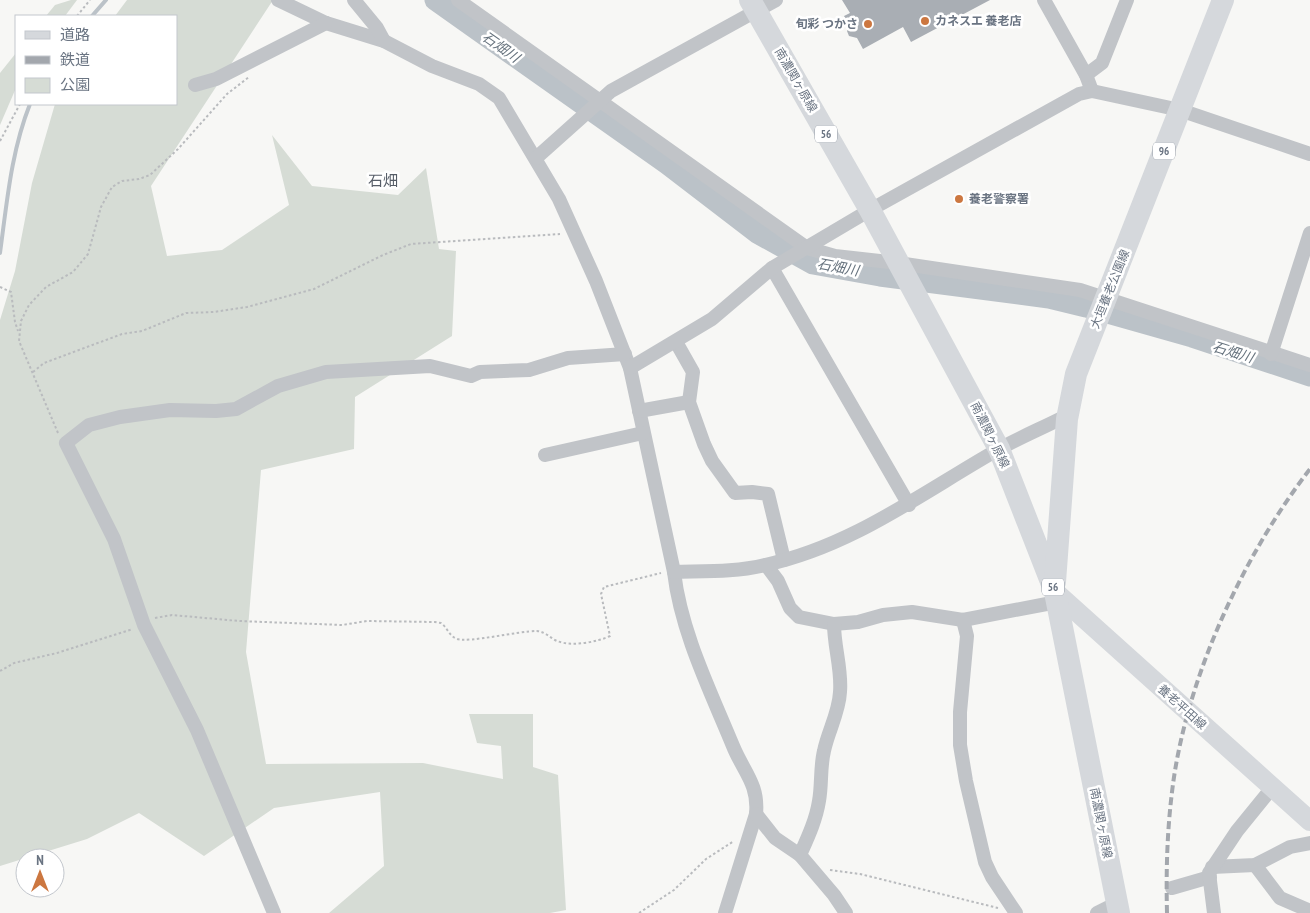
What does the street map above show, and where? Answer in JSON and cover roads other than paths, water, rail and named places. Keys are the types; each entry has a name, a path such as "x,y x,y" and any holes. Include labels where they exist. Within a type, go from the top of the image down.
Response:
{"main road":[{"name":"大垣養老公園線","path":"1056,597 1067,419 1076,374 1223,0"},
{"name":"南濃関ヶ原線","path":"761,4 903,273 999,449 1056,597 1111,910"},
{"name":"養老平田線","path":"1056,597 1310,820"}],"street":[{"path":"278,0 326,23 384,41 432,66 479,84 499,98 536,158 576,233 630,368 674,571 677,599 699,665 736,754 752,780 757,802 756,814 726,913"},
{"path":"354,0 377,28 384,41"},
{"path":"458,0 596,103 804,250 903,273 1080,290 1104,304 1310,365"},
{"path":"1044,0 1086,75 1092,90"},
{"path":"1086,75 1102,63 1127,0"},
{"path":"536,158 596,103 761,4"},
{"path":"194,85 216,79 326,23"},
{"path":"630,368 712,320 772,268 870,210 1079,94 1092,90 1180,110 1310,154"},
{"path":"1271,354 1306,259 1310,233"},
{"path":"772,268 909,505"},
{"path":"676,342 693,372 689,402 712,462 735,493 752,492 768,494 784,560"},
{"path":"274,913 197,730 144,625 114,539 66,443 90,425 120,417 170,410 216,412 236,409 278,386 326,372 430,366 470,376 480,372 529,370 568,358 625,354"},
{"path":"639,411 689,402"},
{"path":"674,571 739,570 766,565 818,550 909,505 999,449 1060,419 1067,419"},
{"path":"545,455 643,434"},
{"path":"766,565 778,581 790,608 799,617 834,624 858,622 883,615 912,612 963,620 1056,597"},
{"path":"963,620 967,636 960,712 960,745 966,781 985,862 992,878 1016,912"},
{"path":"800,855 813,824 819,802 824,751 836,720 840,693 839,667 834,645 834,624"},
{"path":"1214,913 1211,872 1237,831 1272,788"},
{"path":"756,814 775,838 800,855 846,913"},
{"path":"1172,888 1211,872 1255,866 1290,847 1310,843"},
{"path":"1255,866 1280,898 1310,912"}],"waterway":[{"path":"93,15 106,0"},
{"name":"石畑川","path":"435,0 667,164 757,233 813,264 880,276 1049,298 1192,337 1310,376"},
{"path":"0,253 14,159 30,105"}],"railway":[{"path":"1167,913 1167,852 1170,807 1179,750 1189,707 1203,664 1220,622 1240,581 1285,504 1310,469"}],"place":[{"name":"カネスエ 養老店","path":"925,21"},
{"name":"旬彩 つかさ","path":"868,24"},
{"name":"養老警察署","path":"959,199"}],"district":[{"name":"石畑","path":"383,181"}]}
